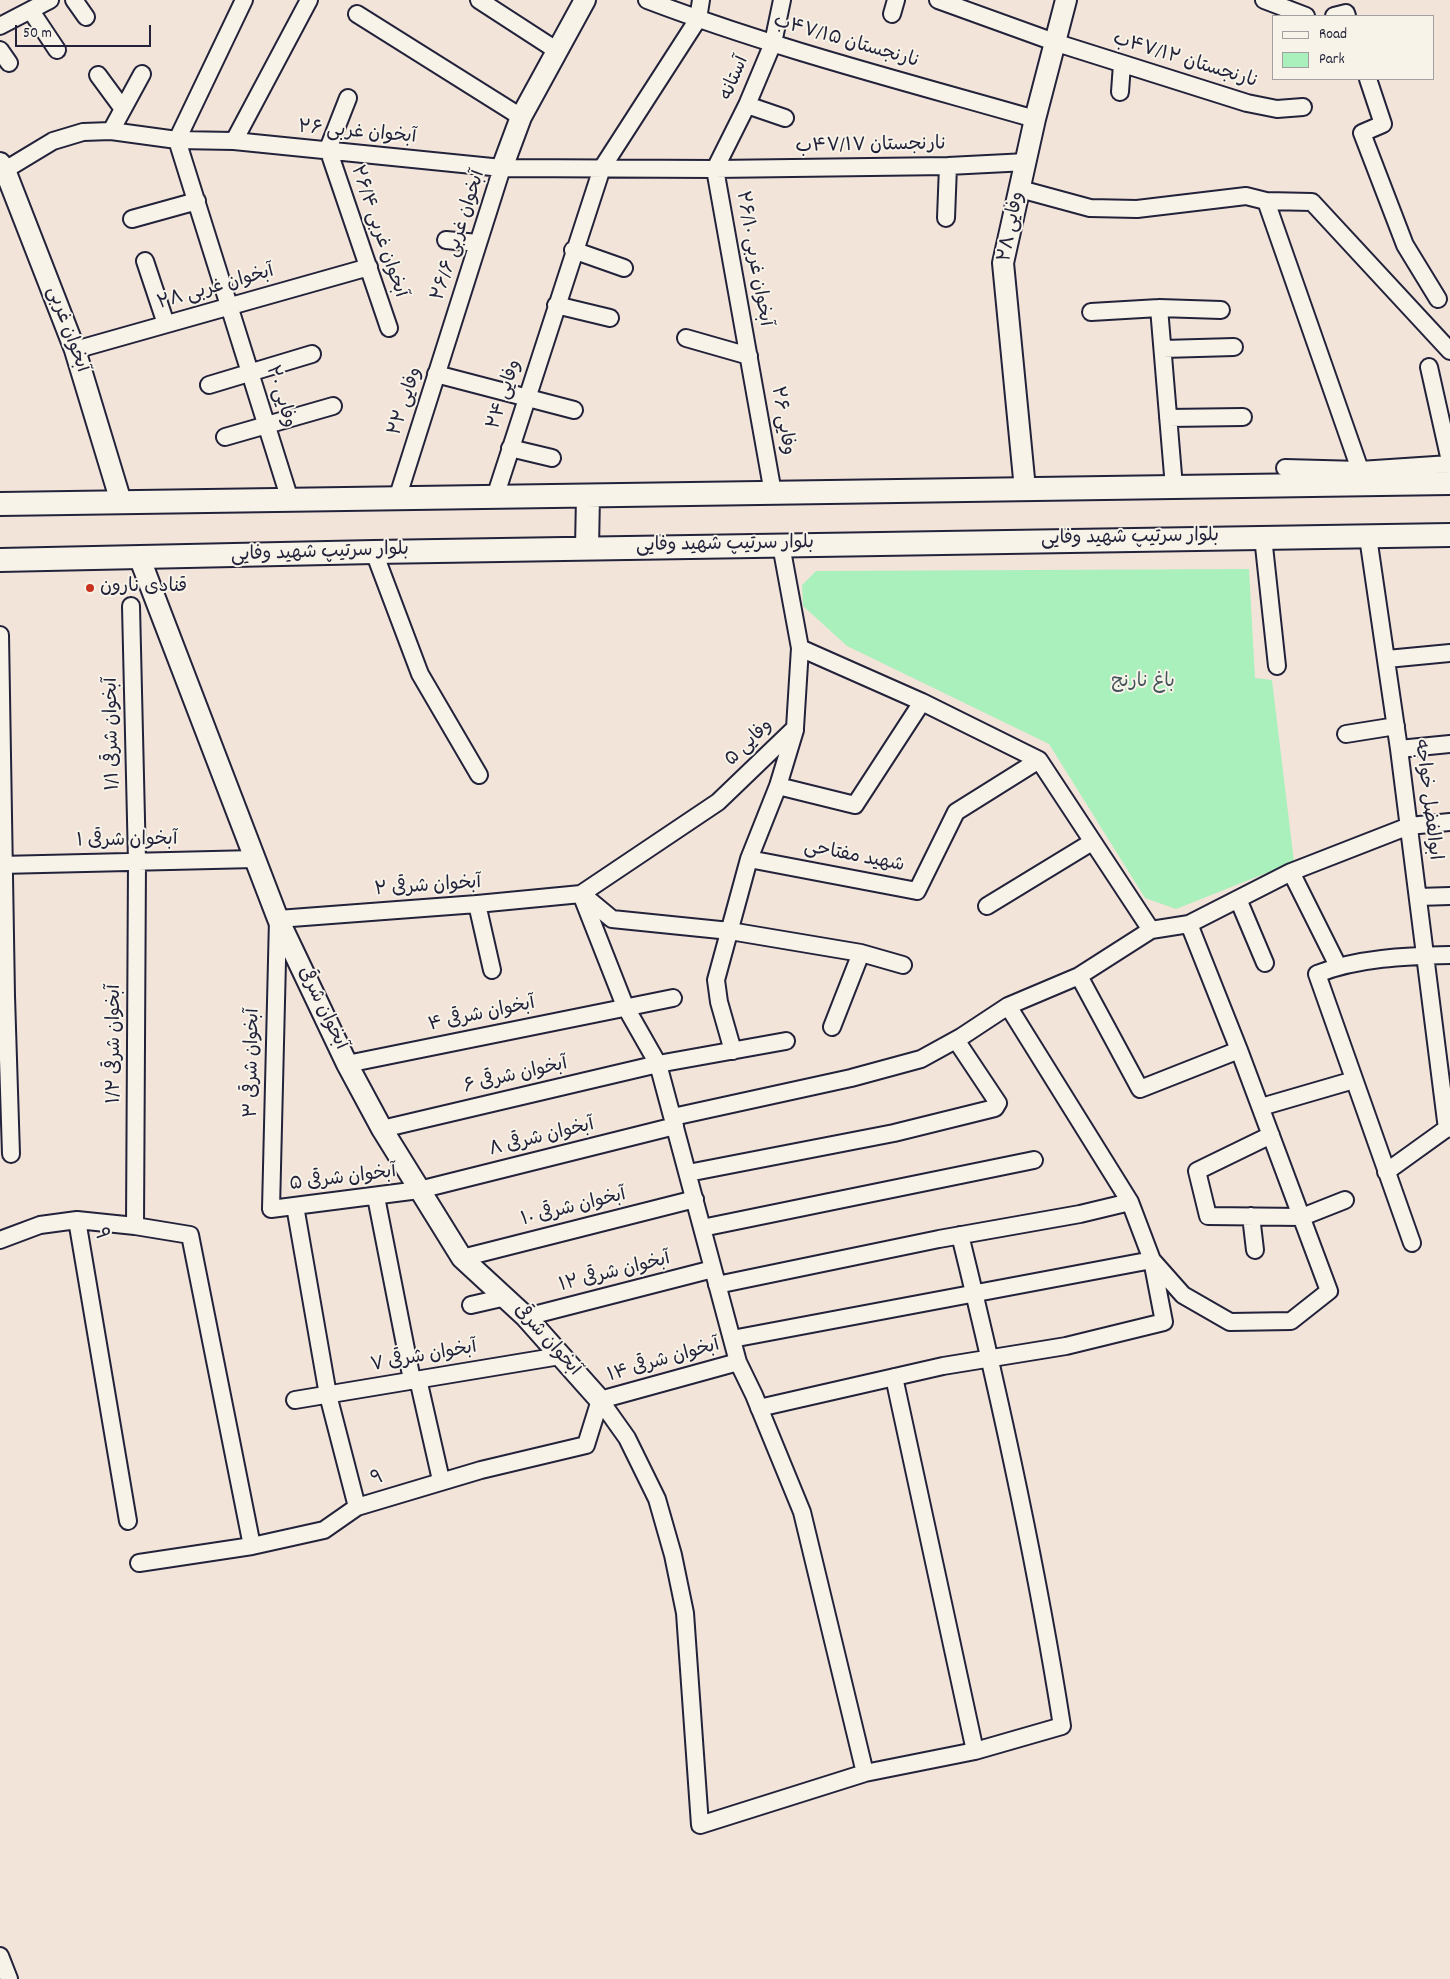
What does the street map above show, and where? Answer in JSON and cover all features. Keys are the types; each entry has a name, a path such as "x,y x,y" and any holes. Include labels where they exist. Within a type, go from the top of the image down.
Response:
{"main road":[{"path":"0,504 1174,487 1362,477 1450,483"},
{"path":"587,548 588,496"},
{"name":"بلوار سرتیپ شهید وفایی","path":"0,560 140,559 587,548 1450,535"}],"street":[{"path":"0,26 50,0"},
{"path":"74,0 86,17"},
{"path":"177,140 244,0"},
{"path":"234,141 308,0"},
{"path":"479,0 556,50"},
{"path":"502,168 521,117 585,0"},
{"name":"نارنجستان ۴۷/۱۵ب","path":"647,0 698,19 773,43 1035,119"},
{"path":"698,19 701,0"},
{"name":"آستانه","path":"715,169 747,105 773,43 782,0"},
{"name":"نارنجستان ۴۷/۱۲ب","path":"938,0 1056,43 1247,103 1277,109 1303,107"},
{"name":"وفایی ۲۸","path":"1025,489 1003,263 1027,162 1035,119 1066,0"},
{"path":"1264,0 1303,15"},
{"path":"31,11 57,50"},
{"path":"357,14 521,117"},
{"name":"وفایی ۲۴","path":"494,497 573,250 602,168 698,19"},
{"path":"1120,92 1122,64"},
{"path":"111,131 142,74"},
{"path":"98,75 123,109"},
{"path":"1368,80 1383,124 1362,134 1405,245 1438,299"},
{"path":"328,149 348,98"},
{"path":"747,105 785,118"},
{"name":"آبخوان غربی ۲۶","path":"3,166 52,141 83,132 111,131 177,140 234,141 292,148 328,149 502,168 715,169"},
{"name":"وفایی ۲۰","path":"177,140 290,500"},
{"name":"آبخوان غربی ۲۶/۴","path":"328,149 389,328"},
{"name":"نارنجستان ۴۷/۱۷ب","path":"715,169 948,166 1027,162"},
{"name":"آبخوان غربی","path":"3,166 75,350 121,502"},
{"path":"946,218 948,166"},
{"name":"آبخوان غربی ۲۶/۶","path":"455,317 502,168"},
{"name":"آبخوان غربی ۲۶/۱۰","path":"715,169 749,356"},
{"path":"1020,189 1090,208 1137,209 1246,196 1266,201 1312,202 1450,350"},
{"path":"132,219 196,201"},
{"path":"1266,201 1362,477"},
{"path":"446,240 478,243"},
{"path":"573,250 624,268"},
{"path":"145,261 166,324"},
{"name":"آبخوان غربی ۲۸","path":"75,350 369,267"},
{"path":"556,305 610,318"},
{"path":"1159,308 1174,487"},
{"path":"1091,312 1159,308 1221,310"},
{"name":"وفایی ۲۲","path":"397,498 455,317"},
{"path":"686,338 749,356"},
{"path":"1162,349 1234,347"},
{"path":"209,386 312,354"},
{"name":"وفایی ۲۶","path":"749,356 773,493"},
{"path":"1285,468 1362,477 1450,462 1429,367"},
{"path":"436,374 574,410"},
{"path":"225,436 333,406"},
{"path":"1168,418 1243,417"},
{"path":"510,448 552,458"},
{"path":"1263,537 1277,666"},
{"name":"ابوالفضل خواجه","path":"1368,537 1396,726 1448,1127"},
{"name":"وفایی ۵","path":"581,894 718,802 795,728 800,648 781,545"},
{"path":"374,552 420,674 479,775"},
{"name":"آبخوان شرقی","path":"140,559 278,919 347,1064 382,1129 462,1258 526,1317 600,1400"},
{"name":"آبخوان شرقی ۱/۱","path":"131,606 137,862"},
{"path":"0,635 2,865 11,1154"},
{"path":"800,648 922,702 1039,760 1151,930 1189,924 1290,872 1409,826 1450,822"},
{"path":"1386,659 1450,653"},
{"path":"778,786 854,805 922,702"},
{"path":"1346,734 1396,726"},
{"path":"732,1051 719,1002 716,980 749,859 778,786 795,728"},
{"path":"1399,749 1450,744"},
{"name":"شهید مفتاحی","path":"749,859 917,891 956,812 1039,760"},
{"path":"987,906 1092,842"},
{"name":"آبخوان شرقی ۱","path":"2,865 255,859"},
{"name":"آبخوان شرقی ۱/۲","path":"135,1226 137,862"},
{"path":"1290,872 1338,966"},
{"path":"581,894 612,918 730,932 861,954 903,965"},
{"path":"581,894 625,1006 658,1064 738,1362 802,1512 865,1774"},
{"name":"آبخوان شرقی ۲","path":"278,919 581,894"},
{"path":"1418,897 1450,896"},
{"path":"1238,899 1265,963"},
{"path":"478,904 492,970"},
{"name":"آبخوان شرقی ۳","path":"270,1209 278,919"},
{"path":"1152,1260 1183,1295 1230,1322 1291,1321 1329,1291 1261,1107 1189,924"},
{"name":"آبخوان شرقی ۸","path":"419,1190 674,1121 912,1062 956,1040 1008,1006 1079,976 1151,930"},
{"path":"832,1028 861,954"},
{"path":"1412,1243 1317,974 1338,966 1425,955 1450,955"},
{"path":"1079,976 1140,1089 1239,1050"},
{"name":"آبخوان شرقی ۴","path":"347,1064 625,1006 673,998"},
{"path":"759,1408 894,1377 990,1358 1066,1346 1164,1322 1152,1260 1130,1202 1008,1006"},
{"path":"688,1173 894,1133 995,1108 998,1103 956,1040"},
{"name":"آبخوان شرقی ۶","path":"382,1129 658,1064 786,1041"},
{"path":"1261,1107 1354,1080"},
{"path":"1386,1172 1448,1127"},
{"path":"1271,1135 1197,1171 1208,1216 1302,1216 1345,1200"},
{"path":"702,1228 1034,1160"},
{"name":"آبخوان شرقی ۵","path":"270,1209 376,1197 419,1190"},
{"path":"376,1197 415,1380 441,1480"},
{"name":"آبخوان شرقی ۱۰","path":"462,1258 695,1199"},
{"path":"717,1285 960,1235 1080,1214 1130,1202"},
{"path":"295,1206 328,1395 357,1507"},
{"path":"1251,1216 1255,1250"},
{"path":"0,1240 40,1226 77,1220 135,1226 190,1235 252,1546"},
{"name":"۹","path":"77,1220 128,1521"},
{"path":"600,1400 627,1438 657,1499 673,1555 685,1613 700,1825 865,1774 975,1751 1062,1726 1043,1609 990,1358 960,1235"},
{"path":"732,1339 1152,1260"},
{"name":"آبخوان شرقی ۱۲","path":"526,1317 713,1269"},
{"path":"471,1305 506,1297"},
{"name":"آبخوان شرقی ۷","path":"295,1400 560,1356"},
{"name":"آبخوان شرقی ۱۴","path":"600,1400 738,1362"},
{"path":"894,1377 975,1751"},
{"name":"۹","path":"139,1563 252,1546 324,1530 357,1507 441,1480 586,1445 600,1400"},
{"path":"0,1956 9,1979"}],"green space":[{"name":"باغ نارنج","path":"1249,569 1255,678 1272,680 1294,862 1176,909 1145,898 1049,744 847,646 803,606 802,585 816,571"}],"place":[{"name":"قنادی نارون","path":"90,588"}]}
